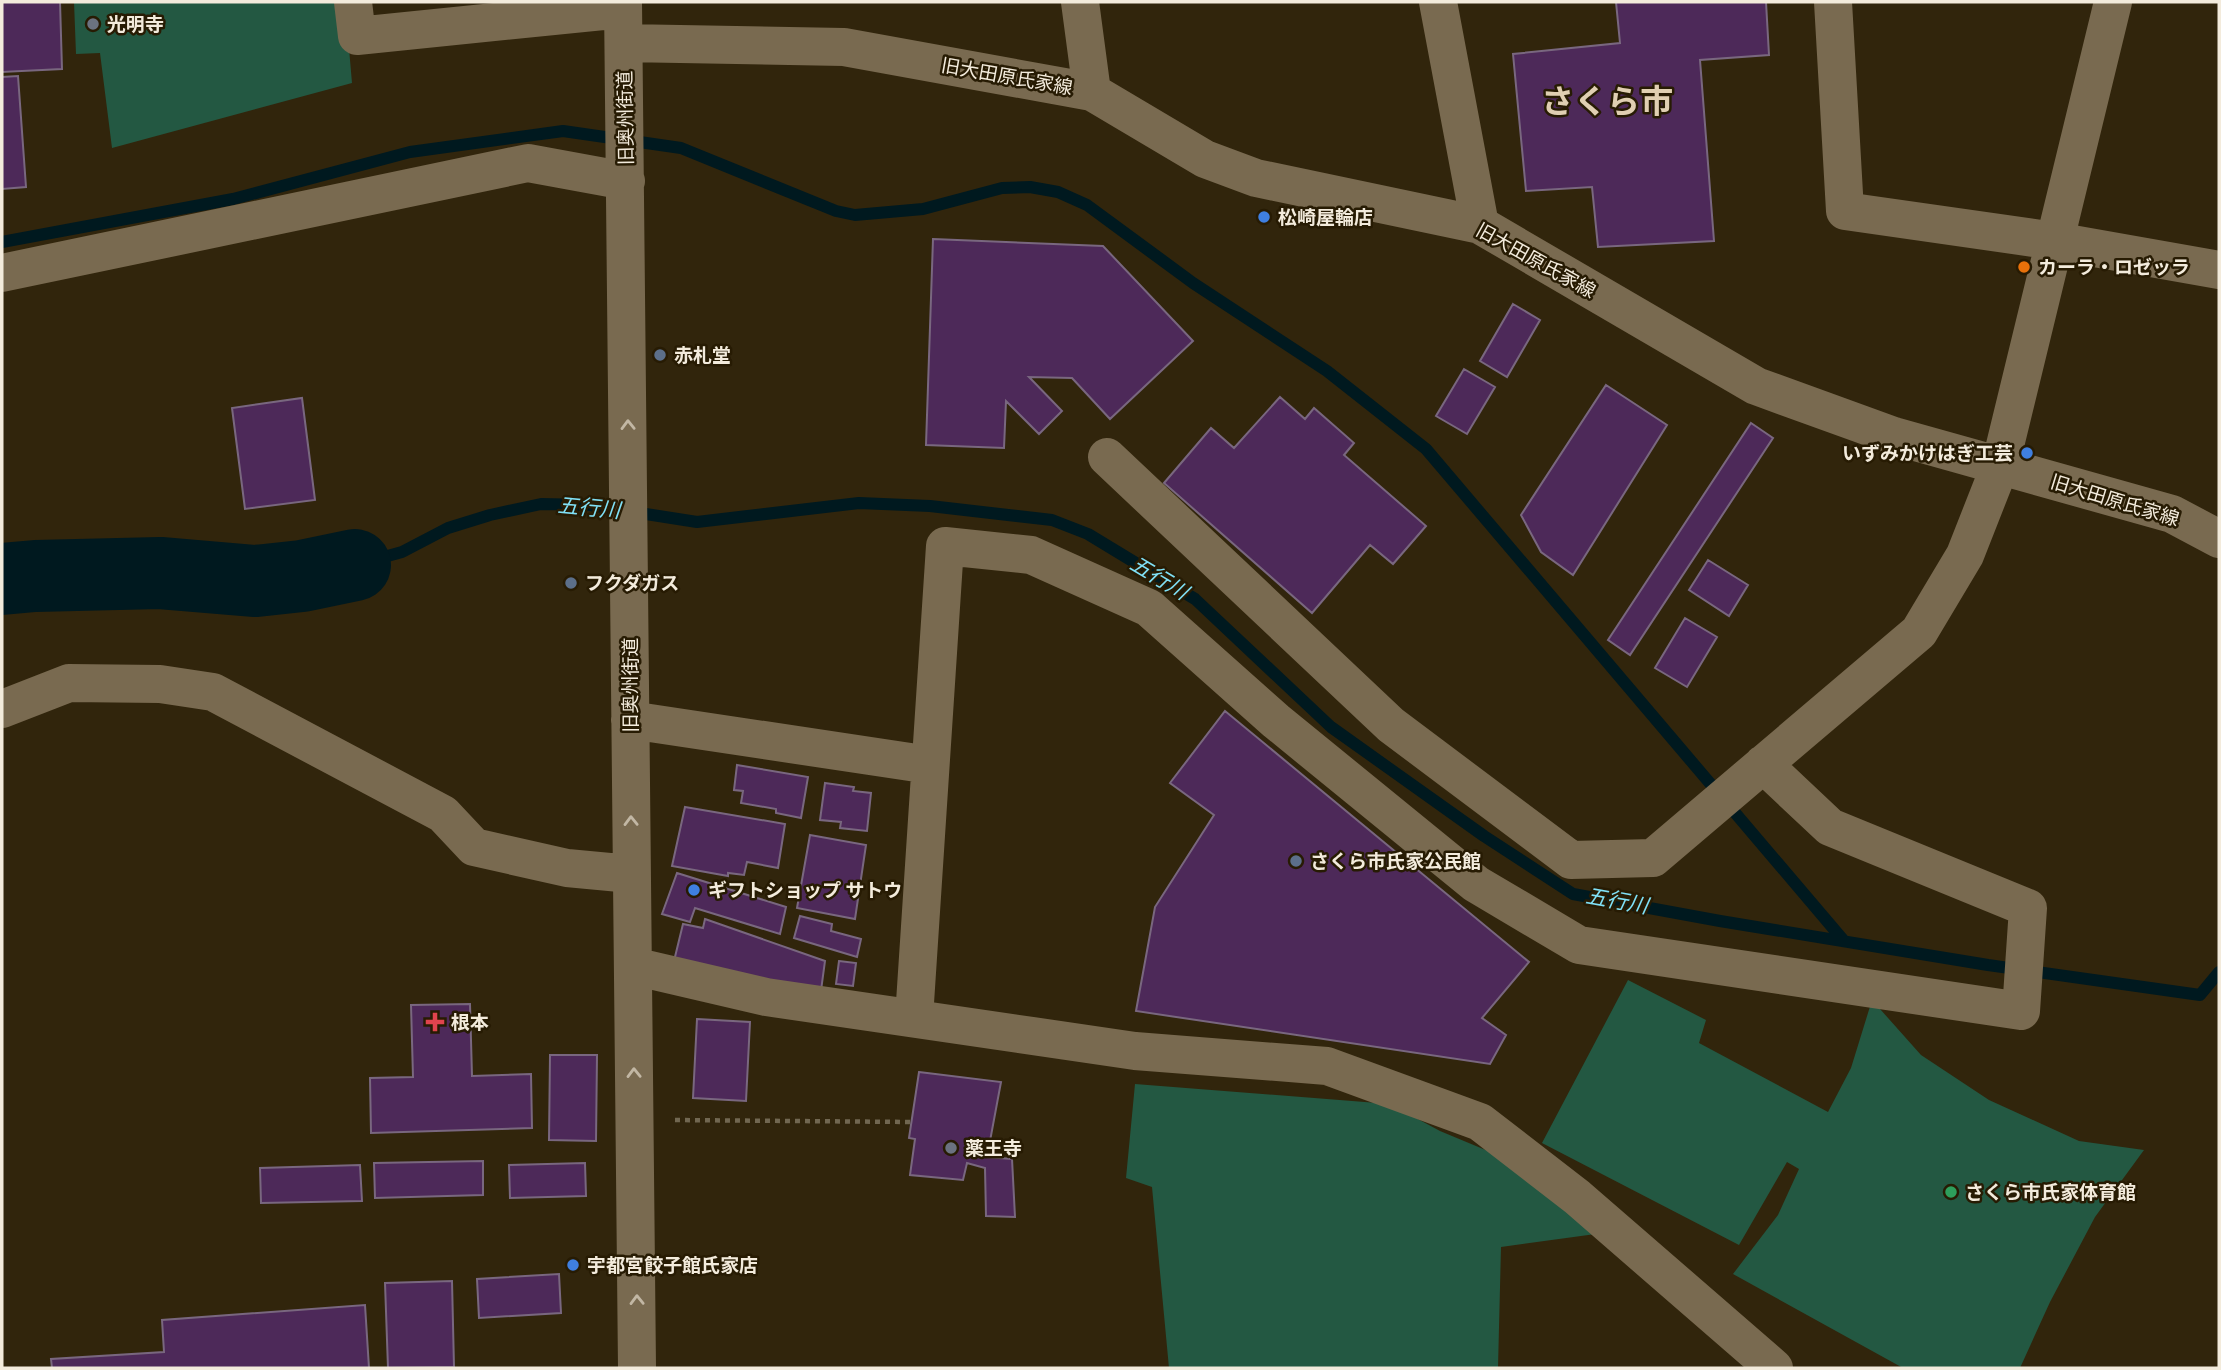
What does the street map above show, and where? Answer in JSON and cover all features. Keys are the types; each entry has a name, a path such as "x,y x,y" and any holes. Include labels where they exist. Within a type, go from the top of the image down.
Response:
{"street":[{"name":"旧大田原氏家線","path":"353,2 357,36 623,18 844,47 1093,92 1205,159 1256,177 1480,225 1756,386 1894,436 2172,514 2216,531"},
{"path":"1080,2 1093,92"},
{"path":"1438,2 1480,225"},
{"path":"1833,2 1845,211 2055,242 2219,271"},
{"path":"1107,457 1391,725 1571,860 1653,858 1919,632 1965,555 2000,466 2113,2"},
{"name":"旧奥州街道","path":"623,18 638,1368"},
{"path":"2,273 528,163 625,181"},
{"path":"914,1018 945,546 1031,555 1149,608 1276,722 1476,884 1579,945 2021,1011 2028,908 1830,827 1763,764"},
{"path":"2,709 69,683 160,684 214,692 443,814 474,847 567,868 631,874"},
{"path":"630,720 930,765"},
{"path":"634,966 766,996 1135,1051 1327,1066 1480,1122 1577,1197 1774,1368"}],"path":[{"path":"667,1120 912,1122"}],"green space":[{"path":"74,2 345,2 352,83 112,148 100,53 76,54"},
{"name":"さくら市氏家体育館","path":"1628,980 1706,1020 1699,1043 1828,1112 1851,1068 1872,1000 1921,1055 1989,1100 2079,1141 2144,1150 2095,1217 2050,1302 2020,1368 1903,1368 1733,1274 1778,1215 1799,1169 1787,1162 1739,1245 1542,1143"},
{"path":"1135,1084 1390,1104 1440,1131 1512,1161 1603,1233 1501,1247 1498,1368 1169,1368 1152,1187 1126,1178"}],"building":[{"path":"2,2 60,2 62,69 2,72"},
{"path":"1616,2 1766,2 1769,55 1700,60 1714,241 1598,247 1592,187 1526,191 1513,54 1620,43"},
{"path":"18,76 26,187 2,189 2,77"},
{"path":"933,239 1103,246 1193,341 1110,419 1072,378 1029,377 1062,411 1039,434 1006,401 1004,448 926,445"},
{"path":"1513,304 1540,320 1507,377 1480,361"},
{"path":"1464,369 1495,387 1467,434 1436,416"},
{"path":"1606,385 1667,425 1573,575 1541,552 1521,515"},
{"path":"1280,397 1305,419 1314,408 1354,443 1344,455 1426,526 1393,564 1370,545 1312,613 1164,483 1211,428 1234,448"},
{"path":"302,398 315,500 245,509 232,408"},
{"path":"1751,423 1773,438 1630,655 1608,640"},
{"path":"1708,560 1748,585 1729,616 1689,590"},
{"path":"1685,618 1717,637 1687,687 1655,668"},
{"name":"さくら市氏家公民館","path":"1225,711 1529,962 1482,1018 1506,1035 1490,1064 1136,1011 1155,907 1214,815 1170,783"},
{"path":"737,765 808,777 801,818 776,813 776,809 741,803 743,791 734,790"},
{"path":"825,783 854,787 853,791 871,793 867,831 840,828 841,822 820,820"},
{"path":"685,807 785,824 778,868 747,862 744,875 728,873 728,876 672,866"},
{"path":"810,835 866,845 855,919 797,908"},
{"path":"677,873 786,907 780,934 695,908 690,922 662,914"},
{"path":"800,916 832,924 831,931 861,939 857,957 794,938"},
{"path":"705,919 825,961 820,998 674,961 683,924 703,928"},
{"path":"839,961 856,963 853,986 836,984"},
{"path":"470,1004 472,1076 531,1074 532,1128 371,1133 370,1078 413,1077 411,1005"},
{"path":"697,1019 750,1022 746,1101 693,1098"},
{"path":"550,1055 597,1055 596,1141 549,1140"},
{"name":"薬王寺","path":"919,1072 1001,1082 987,1157 1012,1159 1015,1217 986,1216 985,1168 967,1163 963,1180 910,1175 915,1139 909,1138"},
{"path":"483,1161 483,1195 375,1198 374,1163"},
{"path":"585,1163 586,1196 510,1198 509,1165"},
{"path":"360,1165 362,1201 261,1203 260,1168"},
{"path":"559,1274 561,1313 479,1318 477,1279"},
{"path":"452,1281 454,1367 388,1368 385,1283"},
{"path":"365,1305 369,1368 52,1368 51,1359 164,1352 162,1320"}],"waterway":[{"path":"2,242 233,199 410,152 563,131 681,148 836,211 855,215 923,209 1002,188 1030,187 1058,192 1087,205 1193,283 1327,371 1426,449 1844,941"},
{"name":"五行川","path":"355,565 402,552 448,528 541,504 589,505 697,522 859,503 930,506 1052,520 1088,534 1195,599 1331,727 1484,836 1573,894 1988,965 2200,995 2219,972"},
{"name":"五行川","path":"2,579 160,573 256,581 302,576 355,565"}],"place":[{"name":"光明寺","path":"93,24"},
{"name":"松崎屋輪店","path":"1264,217"},
{"name":"カーラ・ロゼッラ","path":"2024,267"},
{"name":"赤札堂","path":"660,355"},
{"name":"いずみかけはぎ工芸","path":"2027,453"},
{"name":"フクダガス","path":"571,583"},
{"name":"さくら市氏家公民館","path":"1296,861"},
{"name":"ギフトショップ サトウ","path":"694,890"},
{"name":"根本","path":"435,1022"},
{"name":"薬王寺","path":"951,1148"},
{"name":"さくら市氏家体育館","path":"1951,1192"},
{"name":"宇都宮餃子館氏家店","path":"573,1265"}],"district":[{"name":"さくら市","path":"1607,101"}]}
